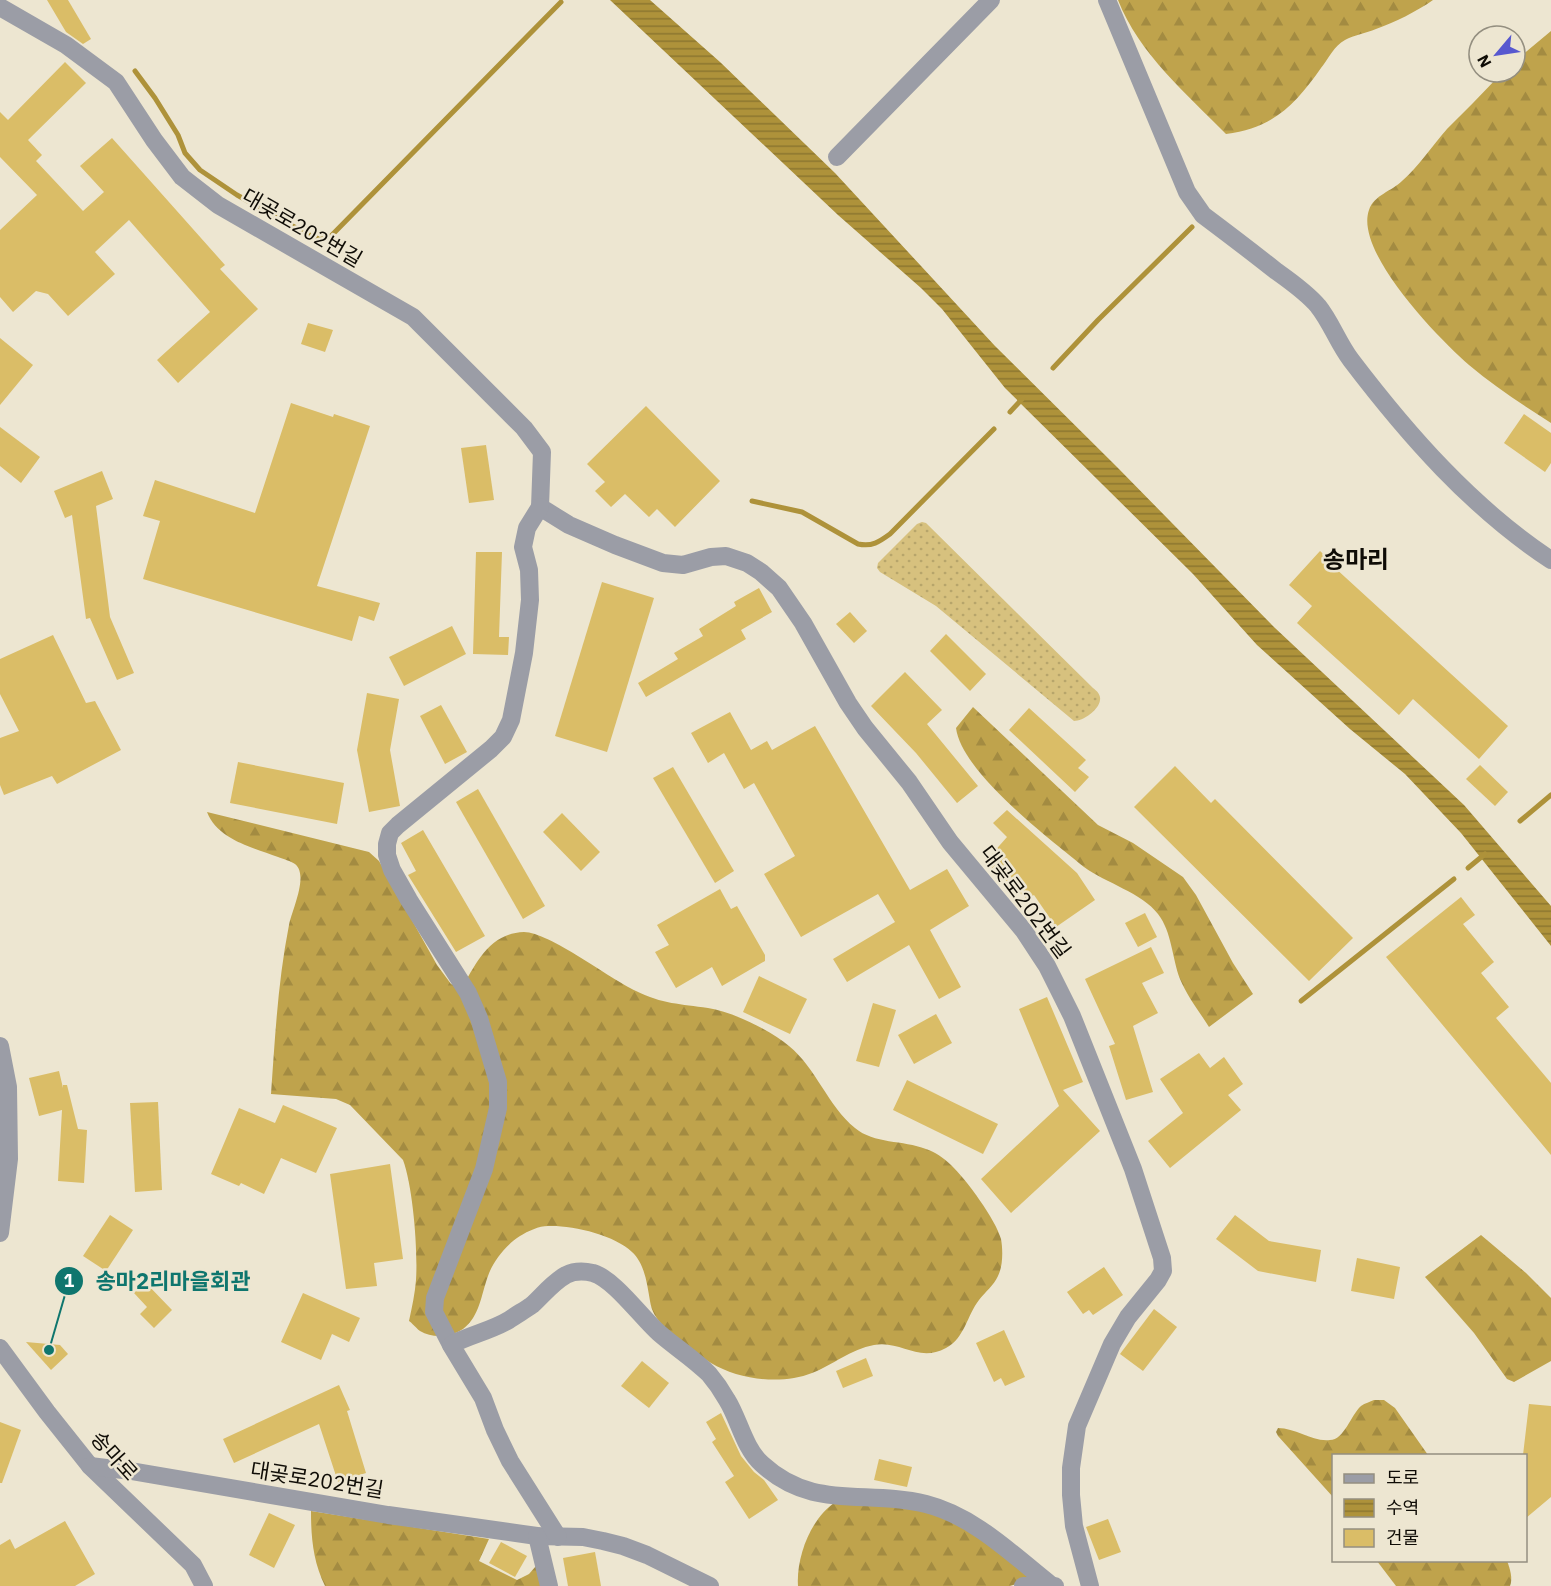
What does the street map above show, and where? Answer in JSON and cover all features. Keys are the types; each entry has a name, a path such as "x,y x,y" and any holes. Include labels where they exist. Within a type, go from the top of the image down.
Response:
{"street":[{"path":"837,157 991,0"},
{"path":"1107,0 1193,203 1203,214 1309,297 1326,317 1351,360 1382,399 1440,464 1498,520 1551,560"},
{"name":"대곶로202번길","path":"0,7 66,45 116,82 154,140 182,177 218,205 413,317 524,428 542,452 540,507 527,528 523,547 529,570 530,600 524,653 511,720 503,737 491,749 390,832 387,855 392,870 409,900 468,993 479,1018 498,1082 498,1108 484,1169 435,1298 434,1312 439,1325 483,1398 510,1461 558,1537"},
{"name":"대곶로202번길","path":"540,507 569,525 663,563 683,564 726,556 747,563 779,588 803,623 848,703 909,782 950,842 1024,931 1061,991 1133,1168 1162,1258 1163,1271 1128,1317 1112,1344 1077,1426 1072,1457 1071,1495 1074,1526 1090,1586"},
{"path":"0,1046 8,1087 9,1159 0,1233"},
{"path":"451,1345 506,1322 530,1306 567,1275 580,1271 607,1279 659,1333 709,1374 728,1401 760,1462 785,1482 824,1495 897,1498 928,1504 958,1517 987,1534 1055,1586"},
{"name":"송마로","path":"0,1347 90,1466 171,1541 193,1565 204,1586"},
{"name":"대곶로202번길","path":"90,1466 388,1515 537,1536 583,1537 623,1546 673,1566 710,1586"},
{"path":"537,1536 549,1586"},
{"path":"1023,1586 1055,1586"}],"shaded area":[{"path":"926,523 1097,692 1100,700 1094,711 1074,721 936,606 880,572 877,568 878,563 917,524"}],"green space":[{"path":"1118,0 1433,0 1398,20 1345,40 1335,49 1302,93 1281,113 1257,126 1226,134 1151,56 1127,20"},
{"path":"1551,31 1551,423 1479,373 1439,336 1386,271 1374,248 1368,228 1371,205 1408,175 1447,129 1491,84 1527,84 1527,51"},
{"path":"973,707 1098,825 1133,843 1183,877 1196,895 1233,963 1253,994 1209,1027 1180,979 1169,937 1158,914 1143,900 1084,867 1009,804 974,765 962,746 956,728"},
{"path":"207,812 369,852 379,861 437,965 451,984 461,989 478,960 493,944 512,934 524,932 535,934 564,948 645,995 663,1001 729,1013 772,1034 789,1046 807,1065 837,1109 855,1128 871,1137 929,1150 948,1162 957,1171 987,1211 1001,1239 1002,1263 996,1279 975,1306 957,1338 946,1348 927,1353 893,1345 874,1345 800,1377 761,1379 734,1373 711,1363 664,1326 652,1308 640,1262 624,1246 593,1232 569,1227 545,1226 520,1236 501,1253 490,1270 477,1312 469,1324 453,1334 442,1336 425,1334 409,1321 416,1285 416,1252 412,1202 403,1160 350,1105 336,1099 271,1094 282,967 289,925 300,884 299,869 291,862 227,836 212,822"},
{"path":"1481,1235 1526,1273 1551,1298 1551,1361 1514,1382 1507,1379 1474,1333 1425,1277"},
{"path":"1374,1400 1384,1400 1395,1408 1427,1454 1332,1454 1332,1496 1276,1432 1278,1428 1317,1439 1335,1439 1343,1432 1361,1406"},
{"path":"837,1501 909,1504 964,1525 1035,1578 1010,1586 798,1586 800,1563 807,1539 820,1517"},
{"path":"311,1511 489,1539 479,1561 517,1580 529,1574 536,1566 543,1586 325,1586 313,1549"},
{"path":"1378,1562 1507,1562 1511,1574 1510,1586 1396,1586"}],"water":[{"path":"610,0 650,0 720,62 835,173 995,346 1275,628 1464,805 1551,906 1551,946 1461,833 1405,774 1350,729 1257,645 1193,574 1005,388 942,309 921,288 838,215"}],"building":[{"path":"47,0 68,0 91,39 83,44 66,32"},
{"path":"65,62 86,83 28,140 42,155 36,161 83,211 104,192 80,166 112,138 225,265 220,269 258,309 178,383 157,360 210,312 129,220 95,252 115,274 68,316 48,294 36,291 13,312 0,297 0,230 37,195 0,157 0,112 8,120"},
{"path":"308,323 333,330 325,352 301,344"},
{"path":"0,338 33,365 0,405"},
{"path":"291,403 370,426 317,586 380,603 374,621 359,616 352,641 143,579 160,521 143,516 155,480 255,513"},
{"path":"646,406 720,481 675,527 657,509 649,517 625,494 611,507 595,491 605,482 587,464"},
{"path":"1524,414 1551,433 1551,463 1545,472 1504,443"},
{"path":"0,427 40,457 21,483 0,466"},
{"path":"486,445 494,500 469,503 461,448"},
{"path":"102,471 113,499 96,506 110,617 134,673 117,680 90,618 86,619 72,515 65,518 54,491"},
{"path":"1320,551 1335,565 1334,567 1508,726 1479,759 1413,699 1399,715 1297,623 1312,606 1289,585"},
{"path":"476,552 502,552 499,637 509,637 508,655 473,654"},
{"path":"602,582 654,598 607,752 555,736"},
{"path":"759,588 772,612 741,630 746,639 646,697 638,683 678,659 674,653 703,636 699,629 736,606 734,602"},
{"path":"850,612 867,631 854,643 836,624"},
{"path":"452,626 466,654 404,686 389,657"},
{"path":"946,634 986,674 970,691 930,651"},
{"path":"53,635 86,703 95,701 121,750 57,784 52,776 4,795 0,785 0,738 19,731 0,694 0,659"},
{"path":"905,672 942,710 927,724 978,786 957,803 916,753 871,706"},
{"path":"367,693 399,699 390,750 400,806 369,812 357,750"},
{"path":"441,705 467,752 445,764 420,716"},
{"path":"1029,708 1086,760 1078,768 1089,777 1075,792 1009,730"},
{"path":"730,712 751,750 767,741 772,750 815,726 910,890 947,869 969,906 930,930 961,987 939,999 909,945 847,982 833,959 895,922 878,894 801,937 764,874 795,856 754,783 744,789 724,753 708,763 691,733"},
{"path":"238,762 344,783 337,824 230,803"},
{"path":"1480,765 1508,792 1495,806 1466,779"},
{"path":"1175,766 1211,803 1215,799 1353,938 1309,981 1134,807"},
{"path":"673,767 734,871 715,883 653,778"},
{"path":"478,789 545,906 523,919 456,802"},
{"path":"1007,810 1077,873 1095,900 1056,927 1034,895 1027,899 985,862 1007,837 993,823"},
{"path":"562,813 600,852 581,871 543,832"},
{"path":"423,830 485,936 456,952 408,875 416,871 401,843"},
{"path":"720,889 731,909 737,906 765,955 765,961 722,986 712,967 676,988 655,952 669,945 657,925"},
{"path":"1461,897 1475,915 1463,924 1494,962 1481,973 1509,1007 1496,1018 1551,1083 1551,1155 1386,957"},
{"path":"1145,913 1157,937 1138,947 1125,923"},
{"path":"1151,947 1164,973 1142,983 1158,1013 1133,1026 1153,1092 1126,1100 1109,1046 1115,1044 1085,979"},
{"path":"759,976 807,999 790,1034 743,1012"},
{"path":"1047,997 1083,1082 1063,1090 1100,1131 1011,1213 981,1179 1059,1106 1019,1009"},
{"path":"873,1003 896,1010 879,1067 856,1061"},
{"path":"936,1014 952,1043 914,1064 898,1035"},
{"path":"1199,1053 1210,1068 1224,1057 1243,1084 1228,1095 1241,1110 1170,1168 1148,1141 1183,1113 1160,1079"},
{"path":"59,1071 63,1088 63,1085 67,1085 78,1129 87,1130 84,1183 58,1181 62,1110 39,1116 29,1078"},
{"path":"907,1080 998,1124 983,1154 893,1110"},
{"path":"158,1102 162,1190 135,1192 130,1103"},
{"path":"283,1105 337,1128 316,1173 281,1158 264,1194 241,1183 239,1186 211,1174 239,1108 275,1123"},
{"path":"390,1164 403,1259 374,1263 377,1286 346,1289 330,1174"},
{"path":"110,1215 133,1230 106,1271 83,1256"},
{"path":"1235,1215 1269,1241 1321,1250 1316,1282 1258,1271 1216,1239"},
{"path":"1357,1258 1400,1267 1394,1299 1351,1291"},
{"path":"1104,1267 1123,1295 1093,1315 1089,1310 1083,1314 1067,1292"},
{"path":"145,1282 172,1310 154,1328 140,1314 147,1307 134,1293"},
{"path":"303,1293 360,1318 349,1342 332,1334 321,1360 281,1342"},
{"path":"1154,1309 1177,1327 1143,1371 1120,1354"},
{"path":"1004,1330 1025,1377 1005,1386 1001,1378 994,1382 976,1343"},
{"path":"26,1342 60,1345 68,1354 51,1370"},
{"path":"866,1358 873,1376 843,1388 836,1371"},
{"path":"642,1361 669,1383 649,1408 621,1386"},
{"path":"339,1385 350,1410 347,1411 366,1473 338,1482 319,1424 234,1463 223,1439"},
{"path":"1529,1404 1551,1406 1551,1497 1527,1517 1527,1454 1523,1454"},
{"path":"721,1413 741,1456 764,1480 778,1500 749,1519 725,1482 734,1476 712,1442 716,1439 706,1422"},
{"path":"0,1422 21,1430 2,1483 0,1483"},
{"path":"879,1459 912,1467 907,1487 874,1480"},
{"path":"269,1513 295,1525 274,1568 249,1555"},
{"path":"1108,1519 1121,1552 1099,1560 1086,1527"},
{"path":"65,1521 95,1574 75,1586 0,1586 0,1545 10,1539 15,1549"},
{"path":"501,1542 527,1556 515,1577 489,1563"},
{"path":"595,1552 601,1586 568,1586 563,1558"}],"waterway":[{"path":"135,71 178,135 185,153 200,170 237,195 320,239 330,237 561,2"},
{"path":"1053,368 1192,227"},
{"path":"1010,412 1023,398"},
{"path":"752,501 802,512 858,544 871,544 890,534 994,429"},
{"path":"1520,821 1551,795"},
{"path":"1468,868 1485,854"},
{"path":"1301,1001 1454,879"}],"place":[{"name":"송마2리마을회관","path":"49,1350"}],"district":[{"name":"송마리","path":"1356,560"}]}
